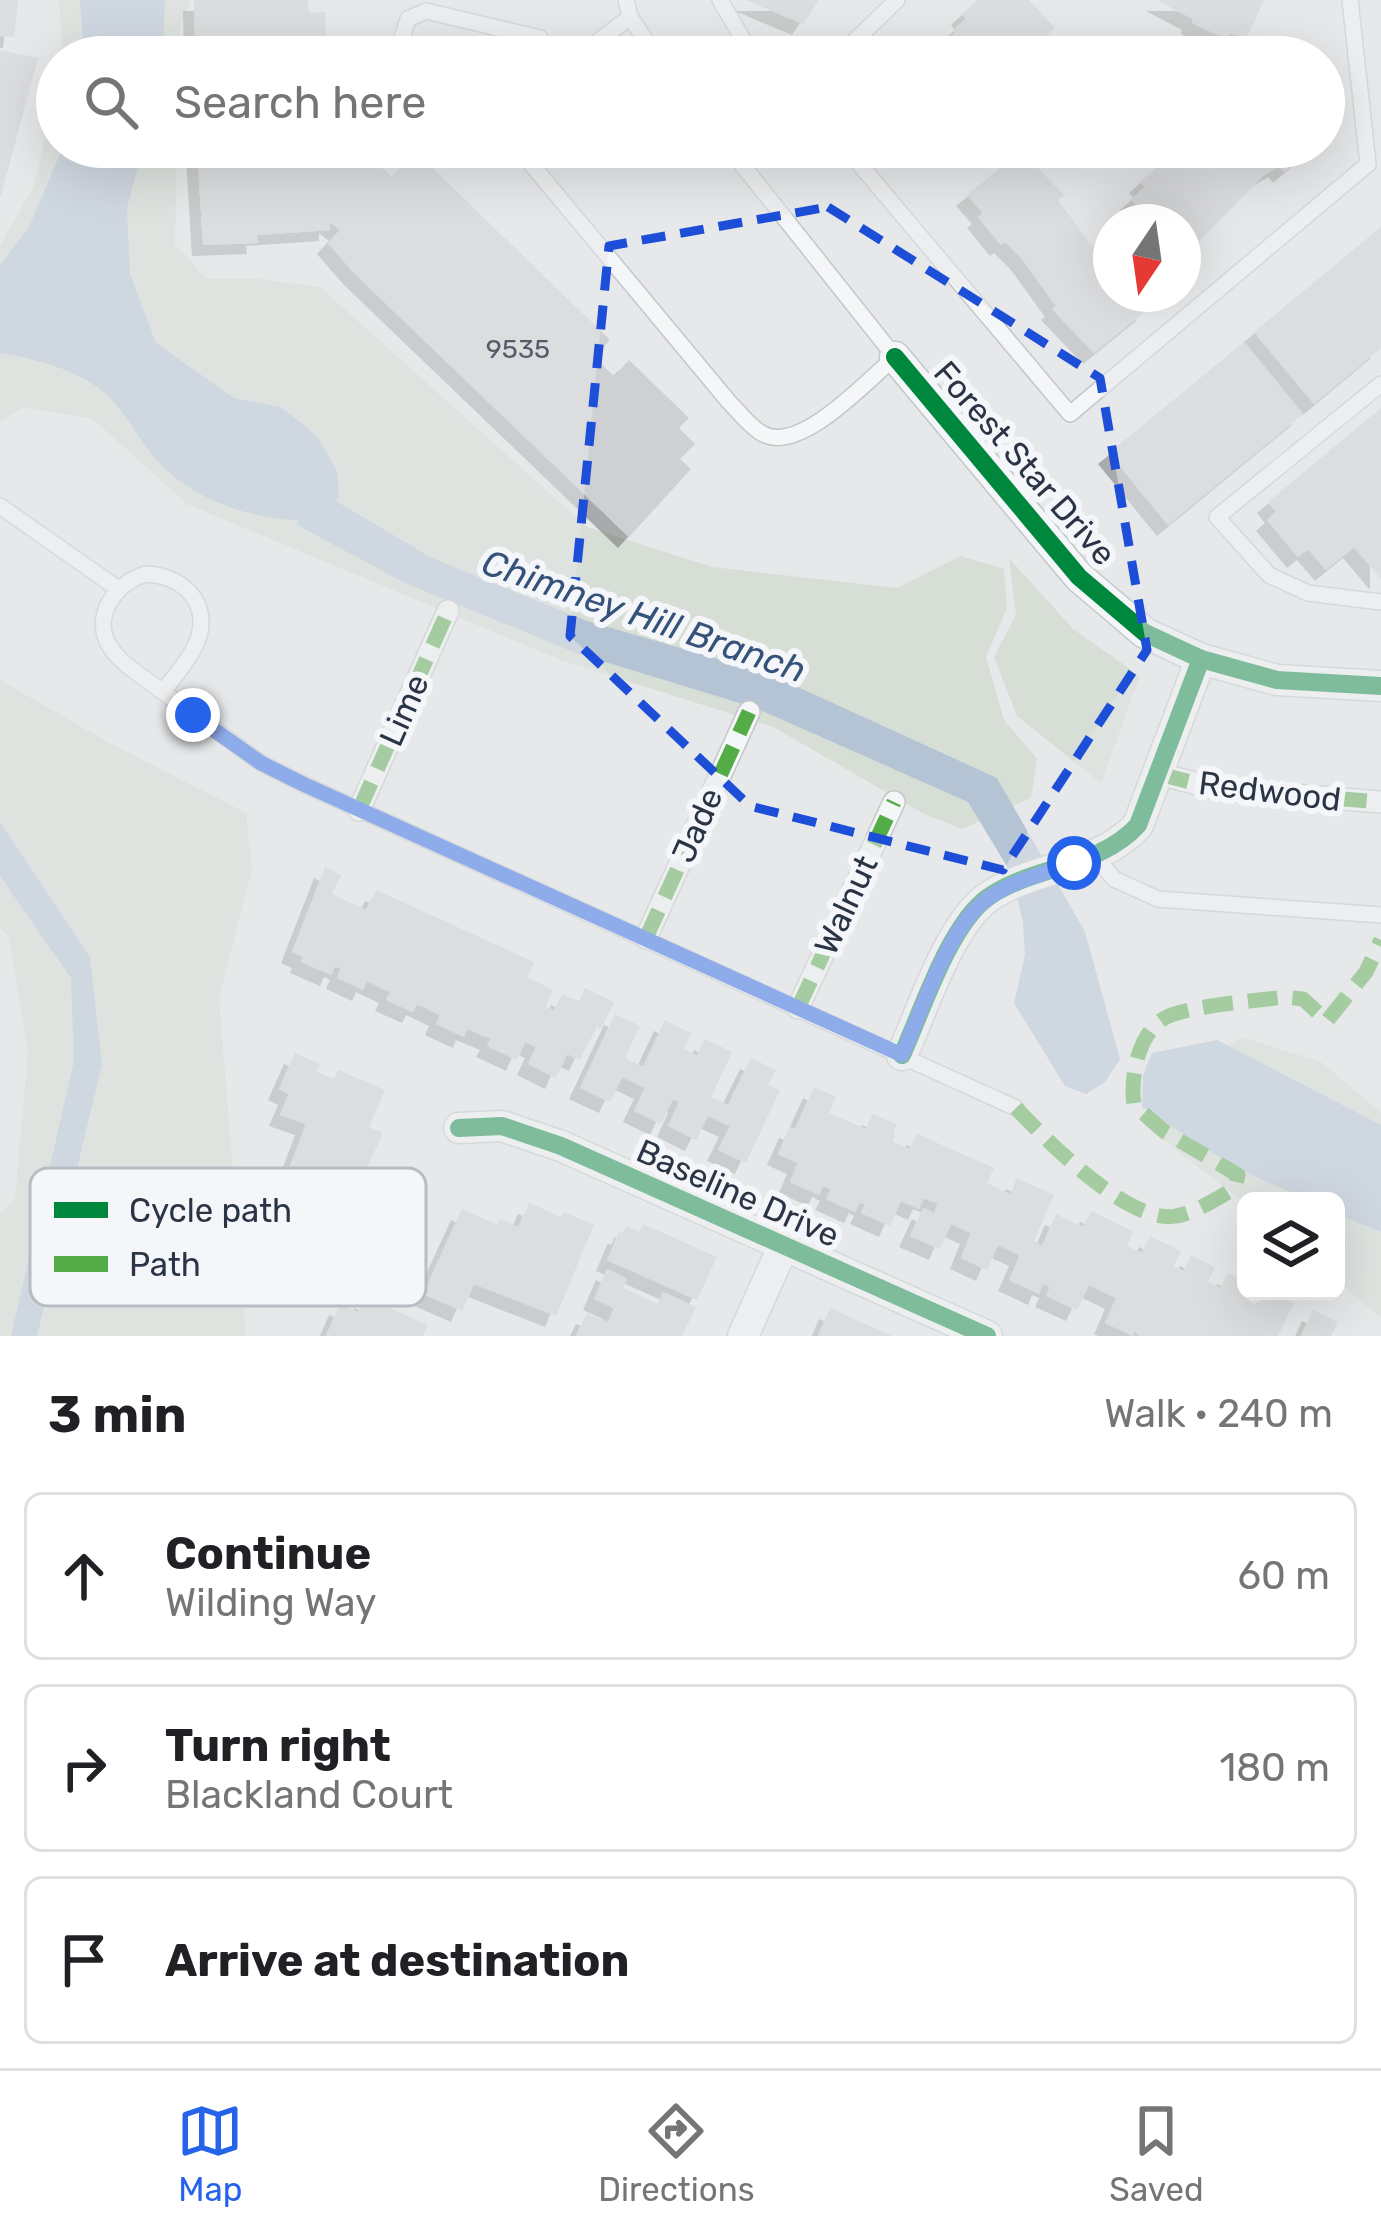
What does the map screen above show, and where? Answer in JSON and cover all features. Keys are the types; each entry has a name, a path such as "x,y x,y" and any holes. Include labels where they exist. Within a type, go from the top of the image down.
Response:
{"street":[{"name":"Forest Star Drive","path":"895,358 1078,578 1145,633 1201,659 1277,680 1381,686"},
{"name":"Lime","path":"359,809 448,610"},
{"path":"902,1055 966,920 984,900 1084,860 1127,838 1138,825 1201,659"},
{"name":"Jade","path":"646,938 749,712"},
{"name":"Redwood","path":"1159,774 1218,789 1381,802"},
{"name":"Walnut","path":"798,1007 894,802"},
{"name":"Baseline Drive","path":"459,1128 502,1126 561,1147 988,1336"},
{"path":"743,1336 783,1247"}],"lane":[{"path":"720,0 741,36"},
{"path":"860,36 897,0"},
{"path":"863,168 1070,414 1368,164 1349,0"},
{"path":"599,36 628,8 645,36"},
{"path":"403,36 408,19 426,11 532,36"},
{"path":"534,168 729,402 764,435 788,439 810,429 895,358 748,168"},
{"path":"1381,384 1217,517 1269,574 1308,592 1381,602"},
{"path":"0,506 117,589"},
{"path":"163,692 198,640 199,607 191,592 163,575 130,578 117,589 104,616 110,646 163,692 261,763 1016,1108"},
{"path":"1084,860 1158,899 1381,915"}],"highlighted area":[{"path":"828,207 1100,378 1147,650 1003,870 750,806 570,636 609,246"}],"shaded area":[{"path":"59,0 191,0 180,36 62,36"},
{"path":"38,168 177,168 175,245 206,278 320,287 587,527 712,567 897,588 960,556 1004,569 1007,608 986,657 1004,720 1037,759 1031,798 962,829 926,815 773,727 561,660 187,504 93,419 25,407 0,421 0,245 34,186"},
{"path":"1009,558 1073,629 1140,676 1101,783 1017,716 994,657 1016,615"},
{"path":"0,680 246,813 252,869 219,998 233,1168 30,1168 30,1306 244,1306 246,1336 0,1336 0,1214 15,1198 28,1053 9,937 0,928"},
{"path":"1241,1037 1321,1062 1381,1113 1381,1318 1345,1288 1345,1192 1237,1192 1237,1197 1144,1125 1194,1072"}],"water":[{"path":"80,0 165,0 164,36 83,36"},
{"path":"54,168 137,168 127,208 130,274 156,343 234,398 281,407 317,436 337,471 336,501 432,558 587,621 767,673 997,778 1085,932 1120,1059 1105,1082 1086,1094 1065,1086 1014,1003 1025,955 1023,922 1011,873 968,802 756,708 576,653 403,582 297,525 298,520 256,515 197,492 164,467 100,389 59,368 0,353 0,265 29,227"},
{"path":"0,822 90,957 102,1064 77,1168 49,1168 74,1061 71,978 0,876"},
{"path":"1217,1040 1381,1125 1381,1232 1345,1218 1345,1192 1288,1191 1236,1166 1142,1107 1143,1075 1152,1053"},
{"path":"30,1253 30,1306 44,1306 37,1336 11,1336"}],"building":[{"path":"0,0 18,0 14,37 0,36"},
{"path":"194,0 308,0 309,13 325,12 326,36 195,36"},
{"path":"746,0 819,0 803,24"},
{"path":"977,0 1029,0 1055,28 1046,36 951,36 966,19 962,14"},
{"path":"1157,0 1264,0 1248,36 1220,36 1192,23 1193,19"},
{"path":"0,50 36,58 36,65 0,195"},
{"path":"198,168 382,168 392,177 401,168 433,168 610,340 594,357 614,376 629,360 689,418 679,428 695,444 680,459 691,469 629,537 355,274 328,243 340,230 330,222 330,230 257,235 258,243 203,245"},
{"path":"1000,168 1038,168 1064,195 1058,200 1093,245 1093,312 1145,312 1094,353 1052,309 1056,306 1022,259 1005,242 1001,245 978,217 983,213 967,195"},
{"path":"1156,168 1276,168 1201,239 1201,204 1136,204 1131,199 1145,187 1140,182"},
{"path":"1381,227 1381,348 1314,404 1254,332"},
{"path":"1244,342 1303,414 1168,525 1109,453"},
{"path":"1381,408 1381,579 1354,547 1326,570 1308,549 1298,557 1267,520 1276,512 1268,502"},
{"path":"325,867 341,875 332,894 366,910 376,890 534,962 527,977 553,990 545,1006 554,1011 562,994 579,1002 585,988 614,1002 601,1029 596,1026 580,1060 567,1054 556,1078 528,1064 536,1047 525,1042 517,1060 487,1046 491,1039 467,1029 464,1037 436,1024 440,1015 417,1004 413,1012 386,1000 390,992 367,981 363,990 337,978 341,969 335,966 331,975 301,962 303,957 292,952"},
{"path":"615,1014 640,1026 625,1058 643,1067 665,1020 691,1033 684,1049 697,1056 705,1039 732,1052 711,1097 728,1105 751,1058 776,1070 768,1085 780,1090 746,1163 718,1150 730,1126 708,1116 696,1140 668,1126 679,1102 673,1099 661,1124 634,1111 645,1088 622,1077 610,1102 580,1088"},
{"path":"295,1053 320,1064 317,1072 334,1079 338,1070 385,1090 369,1127 383,1133 367,1168 290,1168 306,1124 280,1115 289,1094 279,1089"},
{"path":"814,1087 836,1097 829,1113 866,1129 873,1114 896,1124 893,1142 910,1149 917,1134 994,1168 987,1183 1010,1194 1017,1178 1054,1195 1034,1241 1042,1246 1056,1214 1083,1227 1091,1211 1133,1231 1127,1246 1142,1253 1150,1236 1181,1251 1174,1266 1184,1271 1191,1255 1215,1267 1208,1282 1221,1288 1228,1273 1237,1277 1237,1300 1258,1305 1262,1300 1294,1303 1278,1336 1139,1336 1135,1331 1133,1336 1105,1323 1116,1298 1089,1285 1077,1310 1046,1296 1050,1287 1043,1284 1039,1294 1009,1280 1020,1255 998,1245 987,1270 961,1258 971,1233 951,1224 940,1249 910,1236 923,1208 934,1213 938,1204 924,1198 919,1209 901,1201 890,1226 861,1213 865,1205 860,1202 855,1212 826,1199 831,1190 823,1186 819,1195 790,1182 798,1163 778,1154 790,1127 795,1129"},
{"path":"529,1203 594,1225 556,1316 474,1284 462,1311 426,1295 462,1209 497,1225 500,1219 518,1227"},
{"path":"643,1224 717,1257 697,1300 607,1260 619,1232 626,1226 639,1232"},
{"path":"607,1269 627,1279 623,1288 658,1304 663,1292 696,1307 682,1336 576,1336 587,1313 608,1322 614,1308 594,1299"},
{"path":"339,1306 358,1312 361,1306 385,1306 428,1325 423,1336 326,1336"},
{"path":"830,1308 892,1336 818,1336"},
{"path":"1313,1310 1338,1322 1331,1336 1301,1336"}],"marked path":[{"path":"359,810 448,611"},
{"path":"646,938 749,712"},
{"path":"1159,774 1218,789 1381,802"},
{"path":"798,1008 894,802"},
{"path":"1016,1108 1090,1177 1135,1207 1176,1216 1199,1208 1235,1188 1238,1175 1165,1132 1134,1105 1135,1070 1147,1035 1173,1014 1284,997 1303,999 1327,1021 1366,972 1381,940"}],"cycle path":[{"path":"895,357 1079,577 1145,633 1201,659 1277,680 1381,686"},
{"path":"902,1055 949,948 973,911 1005,887 1085,859 1138,825 1201,659"},
{"path":"459,1128 502,1126 561,1146 987,1336"}],"route":[{"path":"193,715 261,763 303,784 902,1055 966,920 984,900 1003,889 1074,863"}],"water label":[{"name":"Chimney Hill Branch","path":"644,616"}]}
